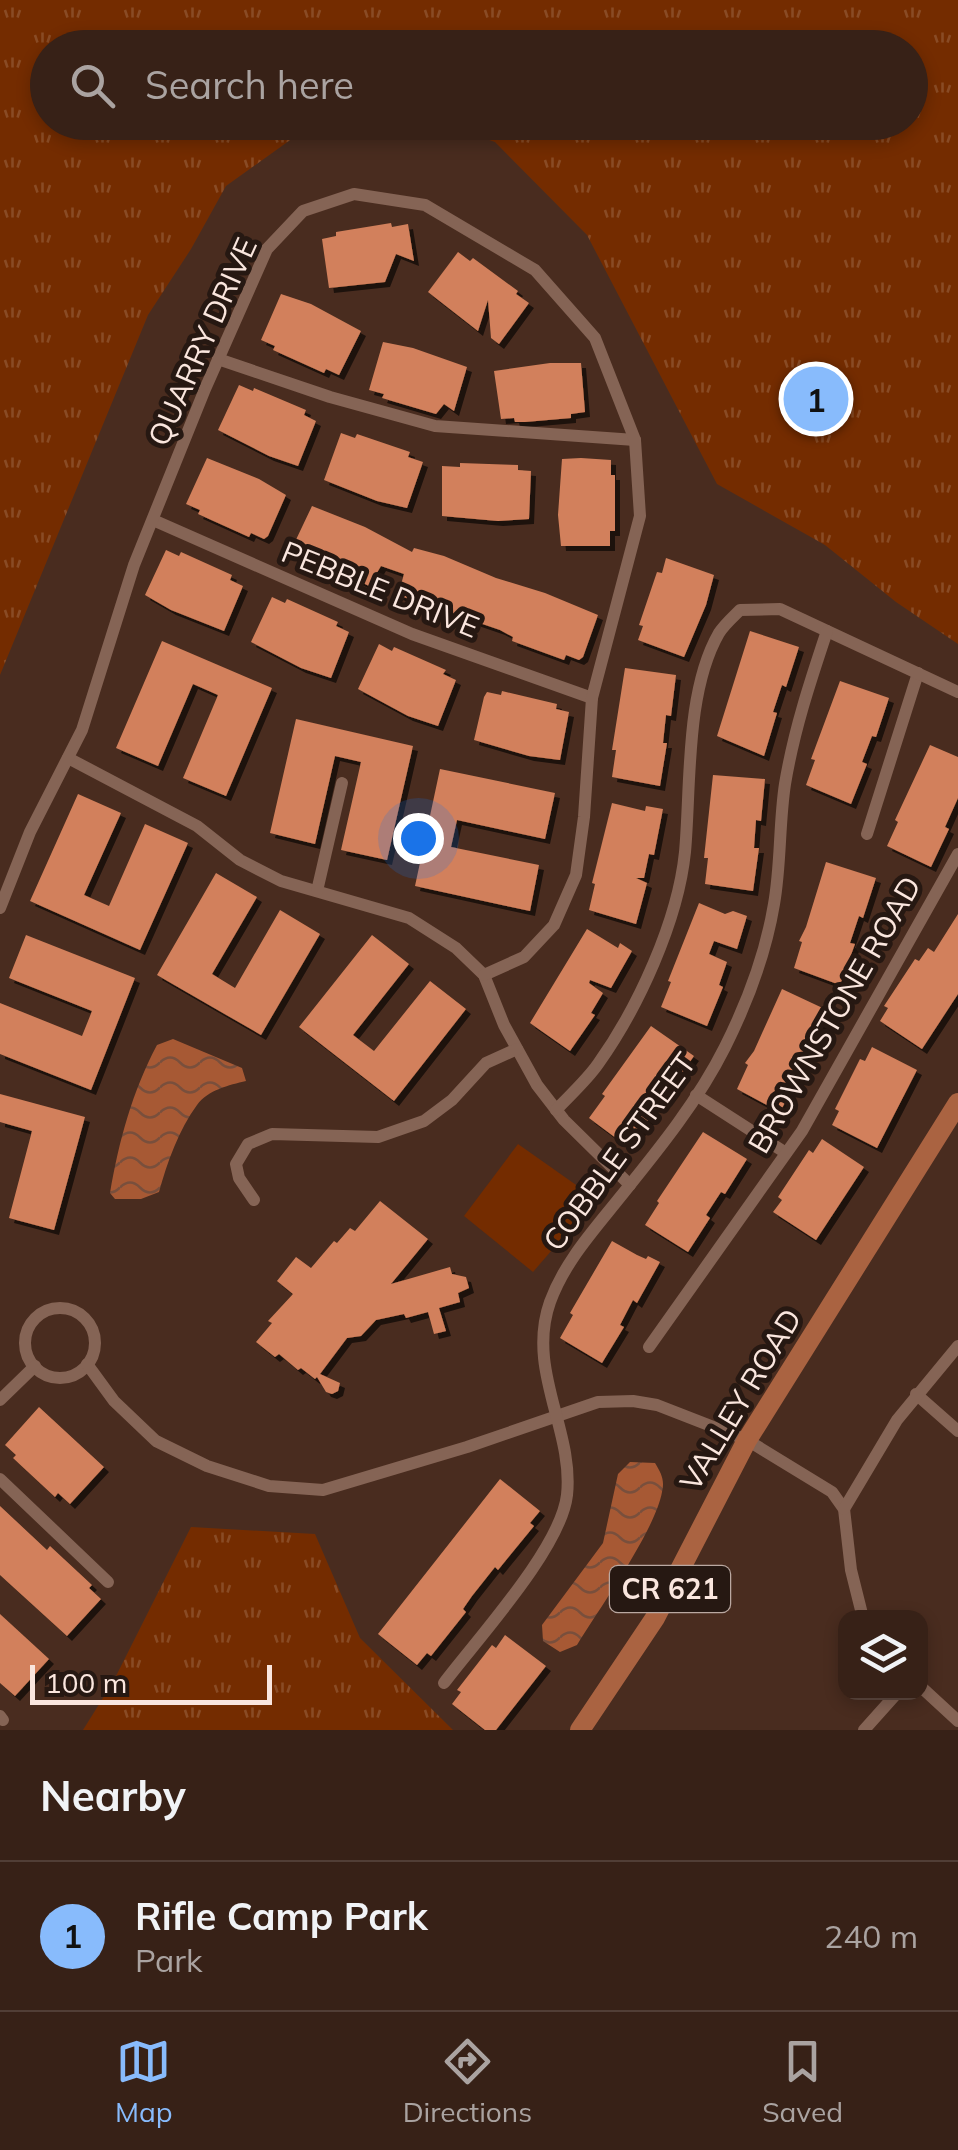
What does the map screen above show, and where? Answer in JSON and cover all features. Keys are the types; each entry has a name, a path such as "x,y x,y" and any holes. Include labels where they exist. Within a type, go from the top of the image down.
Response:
{"main road":[{"name":"VALLEY ROAD","path":"580,1730 655,1618 746,1440 958,1103"}],"street":[{"name":"QUARRY DRIVE","path":"0,908 30,832 82,730 134,565 266,249 303,210 354,194 425,205 536,270 595,338 635,440 640,516 592,698 576,876 554,925 524,957 484,975"},
{"path":"218,359 330,397 435,426 635,440"},
{"name":"PEBBLE DRIVE","path":"152,520 412,634 592,698"},
{"path":"556,1110 597,1065 642,990 669,920 684,855 691,742 701,683 719,632 740,610 780,609 958,692"},
{"name":"COBBLE STREET","path":"444,1683 548,1547 562,1522 568,1492 566,1460 542,1356 549,1306 568,1263 696,1095 725,1047 756,970 774,904 784,789 795,726 827,630"},
{"path":"867,834 918,673"},
{"path":"68,758 183,818 281,882 409,918 456,948 484,975 537,1085 556,1110 630,1184"},
{"path":"317,891 342,783"},
{"name":"BROWNSTONE ROAD","path":"649,1347 802,1131 958,854"},
{"path":"254,1200 239,1178 236,1164 248,1144 272,1134 378,1137 424,1122 452,1100 486,1063 518,1050"},
{"path":"696,1095 786,1154"},
{"path":"58,1308 69,1309 88,1322 96,1342 88,1364 70,1376 48,1375 36,1366 26,1350 29,1327 36,1318 58,1308"},
{"path":"844,1509 916,1394 958,1346"},
{"path":"88,1364 114,1401 156,1441 207,1466 269,1486 323,1490 468,1447 598,1402 657,1405 746,1440 832,1492 844,1509 850,1570 860,1610"},
{"path":"0,1400 36,1366"},
{"path":"916,1394 958,1431"},
{"path":"0,1480 108,1582"},
{"path":"928,1693 958,1721"},
{"path":"864,1730 891,1700"}],"green space":[{"path":"0,0 958,0 958,644 896,602 825,545 717,484 587,235 489,140 928,140 928,30 30,30 30,140 290,140 226,186 148,315 0,675"},
{"path":"518,1144 596,1199 533,1272 464,1216"},
{"path":"191,1527 315,1534 360,1638 453,1730 83,1730 113,1682"}],"water":[{"path":"173,1039 242,1068 246,1081 213,1092 197,1105 174,1147 159,1192 141,1199 115,1199 110,1193 134,1099 157,1045"},
{"path":"630,1462 655,1463 663,1484 657,1508 638,1548 577,1645 560,1652 543,1641 542,1625 603,1543 618,1474"}],"building":[{"path":"391,223 392,227 408,224 414,261 396,254 385,282 329,288 322,239 336,236 336,232"},
{"path":"458,252 470,261 473,258 529,303 499,344 491,338 488,300 478,331 428,292"},
{"path":"281,294 311,304 361,331 339,375 326,369 324,373 273,350 275,346 261,340"},
{"path":"383,342 467,367 454,411 444,404 436,414 382,398 384,394 369,390"},
{"path":"581,363 585,412 571,414 571,418 525,422 501,419 494,371"},
{"path":"239,385 306,410 304,415 316,421 298,466 218,430"},
{"path":"341,433 355,438 357,434 410,452 408,457 423,462 407,508 324,480"},
{"path":"207,458 259,479 286,495 264,539 251,533 249,537 198,514 200,510 186,504"},
{"path":"562,459 611,460 611,475 615,475 615,531 610,531 610,546 561,546 558,515"},
{"path":"460,463 518,465 518,470 531,471 529,519 498,521 442,516 442,466 460,467"},
{"path":"312,506 365,527 412,552 414,548 444,556 598,615 583,657 579,660 566,655 564,660 512,641 513,637 500,630 465,618 463,623 410,604 412,600 398,595 404,574 381,566 369,586 357,580 355,585 304,561 292,551"},
{"path":"166,550 179,556 181,552 232,575 230,580 243,586 224,631 145,595"},
{"path":"666,558 714,575 684,657 638,640 643,626 639,625 657,572 662,573"},
{"path":"272,597 285,603 287,599 338,622 336,626 349,632 331,678 301,668 251,642"},
{"path":"750,631 799,647 773,712 777,713 764,756 717,736"},
{"path":"162,641 272,688 226,796 183,778 218,695 193,684 158,766 116,748"},
{"path":"379,644 446,670 443,674 456,680 438,726 408,716 358,689"},
{"path":"625,668 676,675 671,716 666,715 663,743 667,743 660,786 612,777 616,750 612,750"},
{"path":"840,681 889,698 876,737 872,736 862,762 867,764 851,804 806,785 815,760 811,759"},
{"path":"502,691 557,704 556,709 569,712 560,760 529,756 474,740 484,697 487,692 501,695"},
{"path":"296,719 413,746 387,860 341,850 361,762 335,756 315,844 270,833"},
{"path":"930,745 958,757 958,798 931,867 887,846"},
{"path":"440,769 555,793 545,839 457,820 451,847 539,865 530,911 415,886"},
{"path":"713,775 765,779 761,821 756,820 754,848 759,848 753,891 705,884"},
{"path":"78,794 121,813 84,895 109,906 145,824 188,843 140,950 30,901"},
{"path":"612,803 645,811 646,806 663,809 654,855 649,854 644,878 636,878 647,883 636,924 589,910"},
{"path":"826,862 876,878 863,918 859,916 850,943 855,944 840,985 794,968 802,942 799,941"},
{"path":"216,873 257,897 212,974 235,988 280,910 320,934 261,1035 157,975"},
{"path":"699,903 725,914 733,911 747,916 737,949 714,941 709,954 727,962 719,985 723,987 707,1026 661,1007"},
{"path":"958,914 958,994 922,1049 880,1021 888,1008 884,1006 915,959 919,961 928,948 934,952"},
{"path":"587,929 618,948 620,943 632,951 611,988 590,980 603,993 591,1013 595,1015 570,1051 530,1023"},
{"path":"26,935 135,978 91,1090 0,1054 0,1003 82,1036 92,1011 9,978"},
{"path":"372,935 409,964 353,1035 374,1051 430,981 466,1009 394,1101 299,1027"},
{"path":"782,989 829,1011 812,1048 807,1046 796,1072 800,1074 780,1112 737,1089 748,1065 745,1063"},
{"path":"651,1026 694,1056 670,1090 666,1087 650,1110 654,1113 628,1147 589,1118"},
{"path":"872,1047 917,1070 877,1148 832,1125 839,1111 835,1109 860,1059 865,1061"},
{"path":"0,1094 85,1117 54,1230 9,1218 32,1131 0,1122"},
{"path":"703,1132 747,1159 706,1215 710,1218 688,1252 645,1225"},
{"path":"822,1139 864,1167 816,1240 773,1212 782,1200 778,1197 809,1150 813,1153"},
{"path":"380,1201 428,1239 391,1284 450,1267 452,1274 466,1277 469,1288 458,1293 460,1302 439,1308 446,1331 434,1334 428,1312 376,1320 361,1336 347,1338 320,1374 340,1383 338,1391 332,1394 326,1392 317,1377 298,1370 279,1354 275,1357 256,1342 272,1323 268,1321 293,1294 277,1281 296,1257 311,1268 334,1241 337,1243 350,1228 355,1231"},
{"path":"612,1241 660,1262 637,1303 633,1300 620,1325 624,1327 602,1363 560,1338"},
{"path":"39,1407 104,1467 70,1504 58,1493 55,1497 13,1458 16,1455 5,1445"},
{"path":"500,1479 540,1511 530,1523 534,1526 472,1596 463,1609 466,1612 431,1656 427,1653 417,1665 378,1634"},
{"path":"0,1506 47,1550 50,1546 92,1585 89,1588 101,1599 67,1636 0,1575"},
{"path":"0,1614 49,1659 15,1696 0,1683"},
{"path":"505,1635 546,1666 496,1730 485,1730 452,1704 461,1692 457,1690 492,1645 496,1648"}],"place":[{"name":"Rifle Camp Park","path":"816,399"}]}
